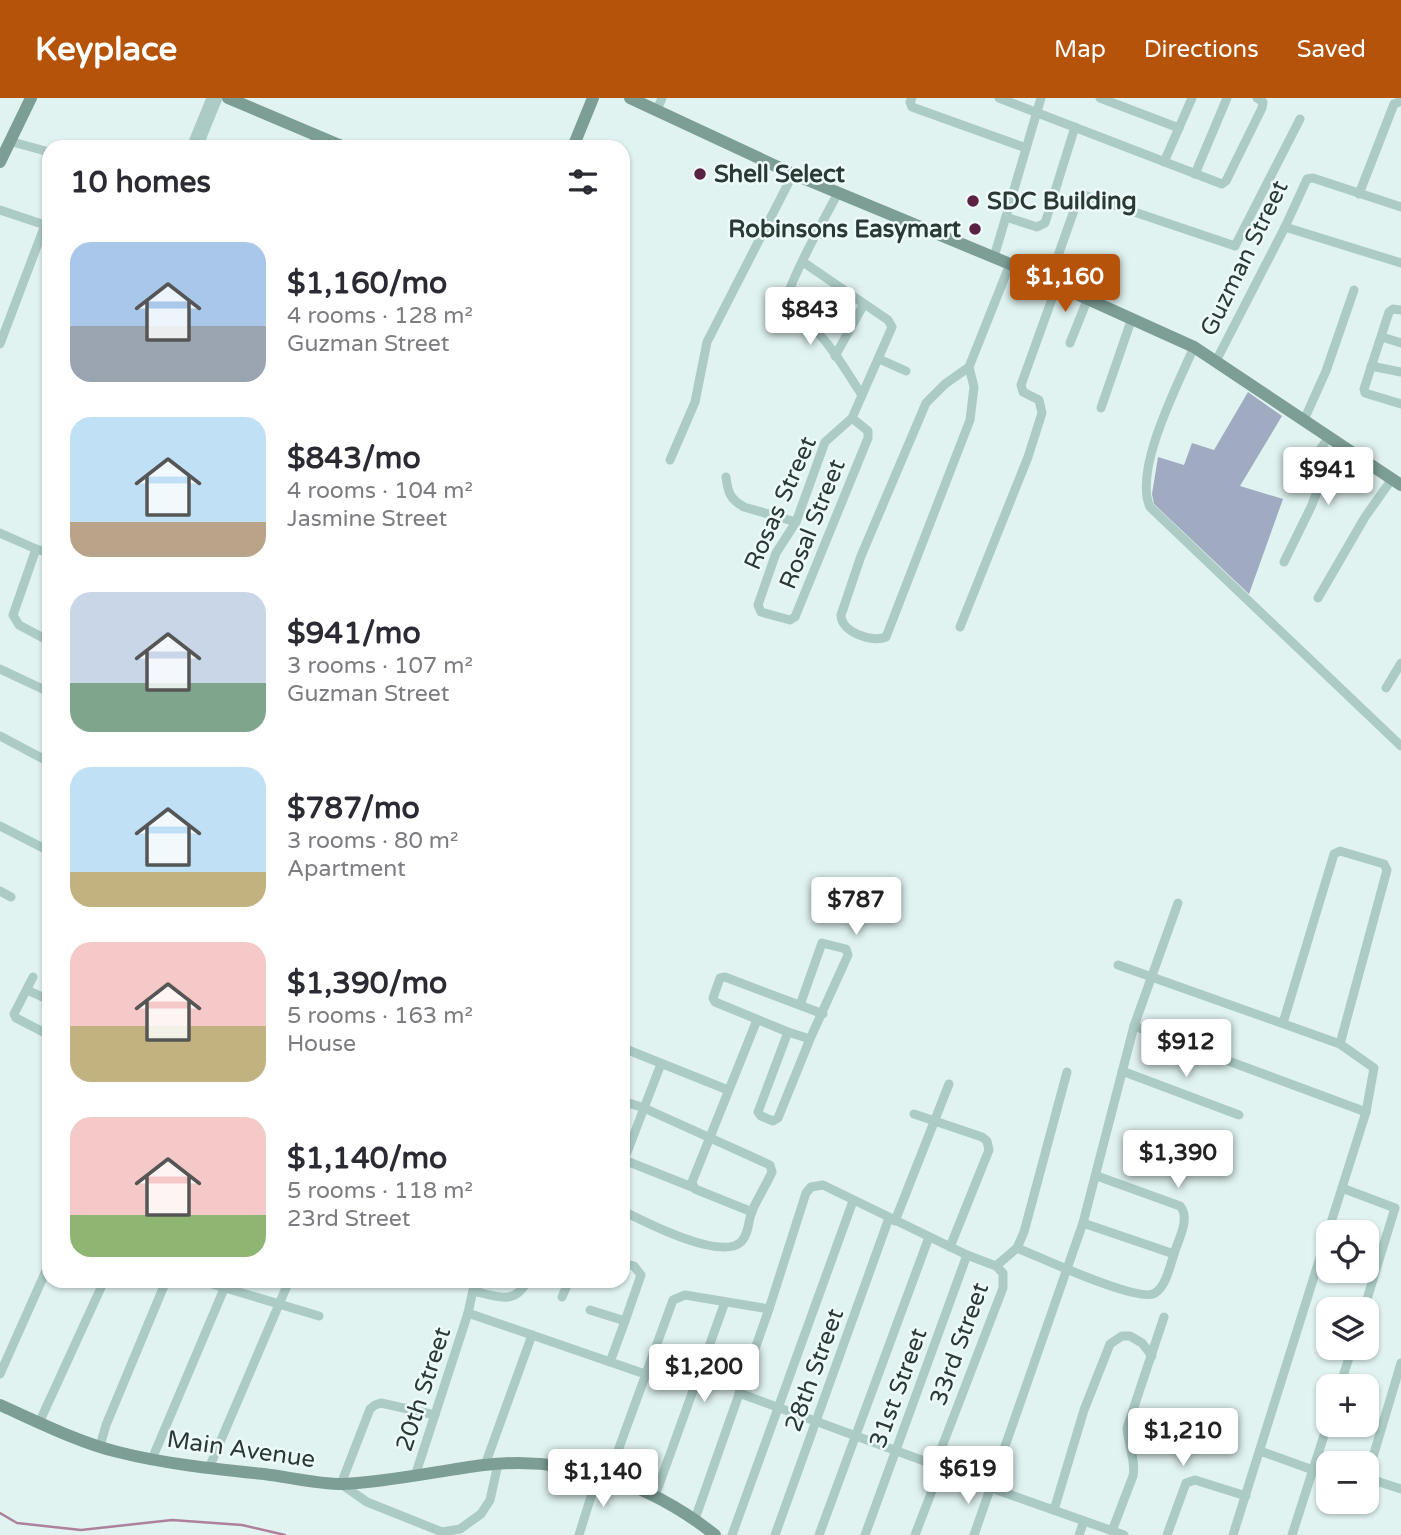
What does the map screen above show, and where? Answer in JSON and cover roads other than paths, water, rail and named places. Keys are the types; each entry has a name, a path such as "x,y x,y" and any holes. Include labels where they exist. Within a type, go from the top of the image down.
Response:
{"street":[{"path":"32,98 4,151 42,152"},
{"path":"194,140 211,98"},
{"path":"201,140 218,98"},
{"path":"576,140 593,98"},
{"name":"Guzman Street","path":"630,98 659,104 793,174 994,257 1194,346 1396,482"},
{"path":"912,98 912,107 1026,148"},
{"path":"999,98 1220,184 1226,181 1264,105 1258,98"},
{"path":"994,257 1041,98"},
{"path":"1100,98 1178,128"},
{"path":"1164,162 1191,98"},
{"path":"1195,174 1227,98"},
{"path":"232,99 328,140"},
{"path":"1401,101 1395,104 1359,194 1401,207"},
{"path":"960,627 1028,457 1042,413 1039,400 1023,393 1021,384 1077,202 1084,195 1235,246 1300,119"},
{"path":"1006,217 1037,227 1045,223 1075,127"},
{"path":"670,460 695,402 707,342 793,174"},
{"name":"Guzman Street","path":"1216,361 1285,227 1304,182 1313,178 1359,194"},
{"path":"838,193 786,298 788,310 815,329 862,394"},
{"path":"0,210 42,224"},
{"path":"1285,227 1401,263"},
{"path":"0,344 42,233"},
{"path":"803,262 888,320 892,327 852,418"},
{"path":"969,367 975,394 970,420 886,637 879,639 847,629 842,623 841,615 861,556 926,403 945,384 969,367 1010,264"},
{"path":"815,329 837,286"},
{"path":"1304,420 1326,371 1354,290"},
{"path":"1070,343 1088,298"},
{"path":"835,356 864,304"},
{"path":"1401,310 1390,310 1364,391 1401,404"},
{"path":"1101,408 1132,318"},
{"path":"1382,337 1401,343"},
{"path":"1194,346 1153,444 1145,491 1150,507 1401,746"},
{"path":"879,359 906,371"},
{"path":"1371,366 1401,372"},
{"name":"Rosas Street","path":"761,611 758,605 776,553 796,522 825,442 852,418"},
{"name":"Rosal Street","path":"761,611 790,620 796,614 869,438 866,429 852,418"},
{"path":"1284,562 1319,487 1308,467 1328,438"},
{"path":"726,477 728,493 736,502 744,507 796,522"},
{"path":"1318,598 1365,517 1396,482"},
{"path":"0,533 42,551"},
{"path":"36,549 13,615 19,625 42,637"},
{"path":"1386,688 1401,663"},
{"path":"0,669 42,689"},
{"path":"0,736 42,758"},
{"path":"0,826 42,847"},
{"path":"1283,1023 1334,854 1340,851 1384,864 1387,870 1340,1044"},
{"path":"0,891 11,897"},
{"path":"976,1534 1083,1223 1134,1026 1178,903"},
{"path":"788,1032 758,1112 773,1121 778,1118 823,1014 848,955 846,949 822,943 800,1005"},
{"path":"1118,965 1340,1044 1374,1068 1366,1112 1332,1220"},
{"path":"810,1039 757,1020 714,1000 722,976 823,1014"},
{"path":"33,977 14,1014 16,1018 42,1031"},
{"path":"27,990 42,997"},
{"path":"692,1186 757,1020"},
{"path":"1134,1026 1366,1112"},
{"path":"630,1051 728,1090"},
{"path":"630,1145 661,1064"},
{"path":"1122,1071 1239,1115"},
{"path":"996,1266 1017,1248 1039,1182 1068,1072"},
{"name":"28th Street","path":"775,1535 892,1219 936,1121 949,1084"},
{"path":"630,1103 772,1168 752,1212 744,1238 740,1243 728,1247 674,1236 630,1214"},
{"path":"915,1114 987,1141 989,1150 950,1247"},
{"path":"630,1163 752,1212"},
{"path":"1017,1248 1109,1286 1145,1296 1154,1294 1162,1286 1174,1254 1185,1211 1181,1206 1097,1176"},
{"name":"33rd Street","path":"769,1309 806,1193 817,1185 823,1185 967,1255 996,1266 1004,1276 1003,1289 915,1535"},
{"path":"1342,1188 1398,1208 1368,1297"},
{"path":"732,1535 853,1201"},
{"path":"1083,1223 1174,1254"},
{"path":"819,1535 929,1237"},
{"name":"31st Street","path":"865,1535 967,1255"},
{"path":"610,1362 641,1275 630,1265"},
{"path":"1233,1535 1316,1271"},
{"path":"0,1374 42,1280"},
{"path":"39,1423 101,1288"},
{"path":"100,1446 106,1424 163,1288"},
{"path":"209,1468 286,1288"},
{"name":"20th Street","path":"415,1476 468,1313 474,1288"},
{"path":"479,1288 505,1299 524,1288"},
{"path":"562,1297 566,1288"},
{"path":"152,1459 224,1289 319,1316"},
{"path":"579,1535 673,1300 685,1295 769,1309 695,1519"},
{"path":"654,1496 725,1302"},
{"path":"590,1310 625,1321"},
{"path":"468,1313 645,1374"},
{"path":"1112,1531 1135,1466 1127,1428 1164,1317"},
{"path":"435,1415 381,1403 374,1405 370,1409 341,1484 367,1502 442,1532 460,1529 481,1514 490,1500 492,1464 532,1335"},
{"path":"1054,1510 1084,1410 1110,1344 1122,1336 1130,1336 1142,1343 1152,1356"},
{"path":"1375,1451 1401,1363"},
{"path":"739,1393 896,1450 990,1488 1124,1535"},
{"name":"Main Avenue","path":"0,1405 116,1452 209,1468 341,1484 492,1464 548,1463 603,1476 654,1496 695,1519 715,1535"},
{"path":"1292,1535 1324,1437"},
{"path":"1260,1451 1315,1466"},
{"path":"1167,1535 1186,1483 1190,1481 1195,1480 1246,1496"},
{"path":"1379,1481 1401,1489"},
{"path":"1079,1535 1084,1521"}],"waterway":[{"path":"0,1513 17,1523 81,1530 172,1520 242,1525 285,1535"}],"place":[{"name":"Shell Select","path":"700,174"},
{"name":"SDC Building","path":"973,201"},
{"name":"Robinsons Easymart","path":"975,229"}]}
